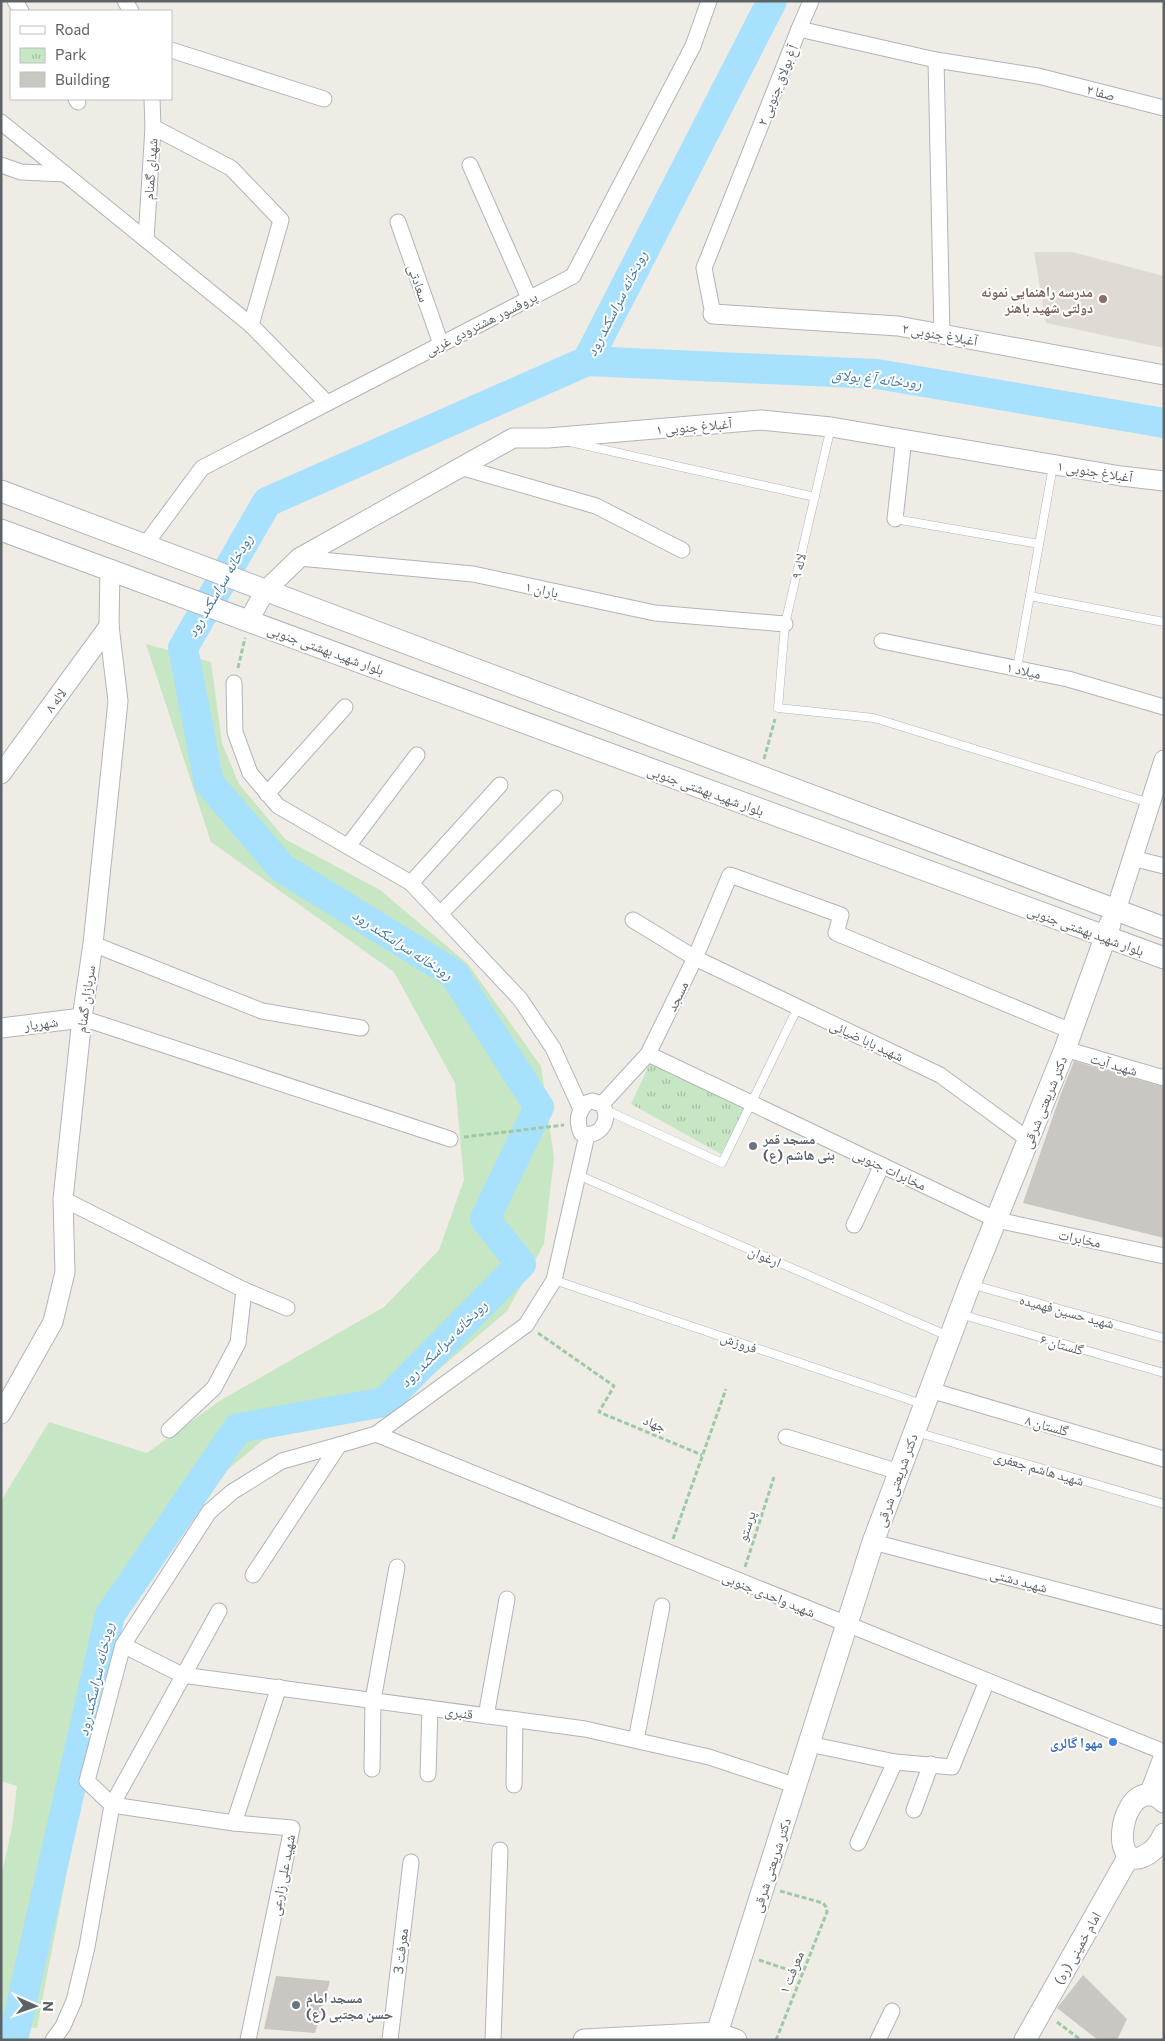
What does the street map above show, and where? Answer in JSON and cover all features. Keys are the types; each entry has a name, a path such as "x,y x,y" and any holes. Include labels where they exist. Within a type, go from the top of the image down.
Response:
{"main road":[{"path":"1,491 148,546"},
{"path":"1,530 110,569"},
{"name":"بلوار شهید بهشتی جنوبی","path":"148,546 1164,928"},
{"name":"بلوار شهید بهشتی جنوبی","path":"110,569 1164,958"},
{"name":"دکتر شریعتی شرقی","path":"727,2036 742,1954 797,1786 873,1542 970,1284 1029,1140 1116,910"},
{"path":"1162,1841 1150,1852 1142,1857 1135,1858 1129,1856 1122,1842 1128,1812 1132,1804 1139,1798 1157,1799 1164,1758"},
{"name":"امام خمینی (ره)","path":"1025,2040 1129,1856"},
{"path":"584,2040 727,2036"}],"street":[{"name":"پروفسور هشترودی غربی","path":"148,546 202,468 573,276 693,46 709,1"},
{"path":"799,30 811,1"},
{"name":"آغ بولاق جنوبی ۲","path":"713,314 704,268 799,30 936,60 1038,76"},
{"path":"172,50 324,99"},
{"path":"936,60 942,334"},
{"name":"صفا ۲","path":"1038,76 1164,108"},
{"name":"شهدای گمنام","path":"146,240 153,127 152,100"},
{"path":"1,122 251,325 327,403"},
{"path":"153,127 231,168 281,220 251,325"},
{"path":"1,165 22,172 65,174"},
{"path":"470,165 529,298"},
{"name":"سعادتی","path":"398,222 441,344"},
{"name":"آغبلاغ جنوبی ۲","path":"713,314 898,326 1164,375"},
{"name":"آغبلاغ جنوبی ۱","path":"239,616 299,558 513,438 548,438 761,420 831,426 1164,481"},
{"path":"895,520 904,438"},
{"path":"460,468 596,506 682,550"},
{"name":"باران ۱","path":"299,558 473,574 655,613 785,624"},
{"name":"سربازان گمنام","path":"1,1414 53,1322 65,1272 63,1199 82,1018 93,944 118,701 109,626 110,569"},
{"name":"لاله ۸","path":"1,774 109,626"},
{"name":"میلاد ۱","path":"882,641 1068,679 1164,707"},
{"path":"234,684 235,732 250,773 267,794 278,806 410,882 520,999 553,1048 581,1109"},
{"path":"267,794 345,707"},
{"path":"348,846 417,755"},
{"path":"1116,910 1163,764"},
{"path":"410,882 500,785"},
{"path":"440,914 555,798"},
{"path":"1132,858 1164,866"},
{"name":"مسجد","path":"604,1107 648,1054 695,958 730,876"},
{"name":"شهید آیت","path":"730,876 841,915 836,933 1068,1040 1164,1078"},
{"name":"شهيد بابا ضيائی","path":"633,920 695,958 940,1075 1029,1140"},
{"path":"93,944 262,1011 361,1028"},
{"path":"82,1018 450,1139"},
{"name":"شهریار","path":"1,1028 82,1018"},
{"name":"مخابرات جنوبی","path":"648,1054 997,1220"},
{"path":"112,1805 87,1781 123,1645 209,1512 232,1492 282,1461 376,1434 526,1325 554,1280 578,1175 582,1129 577,1117 586,1103 597,1101 604,1107 606,1117 601,1128 596,1133 582,1129"},
{"path":"854,1224 882,1165"},
{"path":"63,1199 244,1290 287,1308"},
{"name":"مخابرات","path":"997,1220 1164,1256"},
{"path":"169,1430 214,1388 238,1343 244,1290"},
{"name":"گلستان ۸","path":"927,1397 1164,1459"},
{"name":"شهید واحدی جنوبی","path":"376,1434 1164,1752"},
{"path":"786,1437 899,1472"},
{"path":"252,1575 339,1445"},
{"name":"شهید دشتی","path":"873,1542 1164,1618"},
{"path":"372,1769 373,1700 397,1567"},
{"path":"486,1716 507,1599"},
{"path":"636,1740 662,1606"},
{"path":"53,2040 63,2026 76,1992 112,1805 219,1611"},
{"name":"قنبری","path":"123,1645 182,1675 585,1729 709,1757 797,1786"},
{"path":"809,1744 895,1762 952,1767 987,1682"},
{"path":"234,1823 279,1687"},
{"path":"428,1774 430,1708"},
{"path":"514,1785 515,1720"},
{"path":"858,1843 895,1762"},
{"path":"914,1810 931,1764"},
{"name":"شهيد علی زارعی","path":"112,1805 234,1823 292,1828 248,2040"},
{"path":"493,2040 500,1850"},
{"name":"معرفت 3","path":"390,2040 411,1862"},
{"path":"878,2040 892,2011"}],"lane":[{"name":"لاله ۹","path":"778,708 785,624 831,426"},
{"path":"548,438 815,497"},
{"path":"1017,668 1053,464"},
{"path":"895,520 1039,544"},
{"path":"1030,596 1164,622"},
{"path":"778,708 874,718 1150,804"},
{"path":"604,1107 722,1163 798,1007"},
{"name":"ارغوان","path":"578,1175 951,1337"},
{"name":"فروزش","path":"554,1280 927,1397"},
{"name":"شهيد حسین فهمیده","path":"970,1284 1164,1338"},
{"name":"گلستان ۶","path":"960,1314 1164,1373"},
{"name":"شهيد هاشم جعفری","path":"914,1431 1164,1504"}],"path":[{"path":"234,684 239,616"},
{"path":"759,776 778,708"},
{"path":"450,1139 582,1129"},
{"name":"جهاد","path":"526,1325 614,1386 599,1412 702,1455"},
{"path":"668,1553 726,1389"},
{"name":"پرستو","path":"740,1582 774,1478"},
{"name":"معرفت ۱","path":"764,1886 823,1903 827,1912 776,2040"},
{"path":"742,1954 801,1974"},
{"path":"1042,2011 1081,2040"}],"shaded area":[{"name":"مدرسه راهنمایی نمونه دولتی شهید باهنر","path":"1034,252 1072,252 1164,276 1164,348 1046,323"}],"green space":[{"path":"146,644 211,662 222,743 239,784 285,839 380,890 468,964 541,1066 554,1158 544,1244 507,1311 395,1407 263,1440 212,1483 115,1621 37,2028 1,2024 1,1877 12,1828 17,1786 1,1781 1,1501 49,1422 147,1453 221,1400 384,1307 439,1250 464,1180 455,1083 394,972 211,842"},
{"path":"651,1061 746,1108 721,1154 631,1104"}],"building":[{"path":"1074,1061 1164,1087 1164,1238 1023,1203"},
{"path":"1083,1975 1127,2019 1117,2040 1098,2040 1057,2008"},
{"name":"مسجد امام حسن مجتبی (ع)","path":"276,1976 330,1981 315,2033 264,2029"}],"waterway":[{"name":"رودخانه سراسکند رود","path":"13,2040 110,1615 238,1428 385,1402 521,1264 485,1219 539,1107 454,974 282,868 209,783 183,648 267,502 587,361 772,1"},
{"name":"رودخانه آغ بولاق","path":"587,361 877,374 1164,423"}],"place":[{"name":"مدرسه راهنمایی نمونه دولتی شهید باهنر","path":"1103,299"},
{"name":"مسجد قمر بنی هاشم (ع)","path":"753,1146"},
{"name":"مهوا گالری","path":"1113,1742"},
{"name":"مسجد امام حسن مجتبی (ع)","path":"296,2005"}]}
